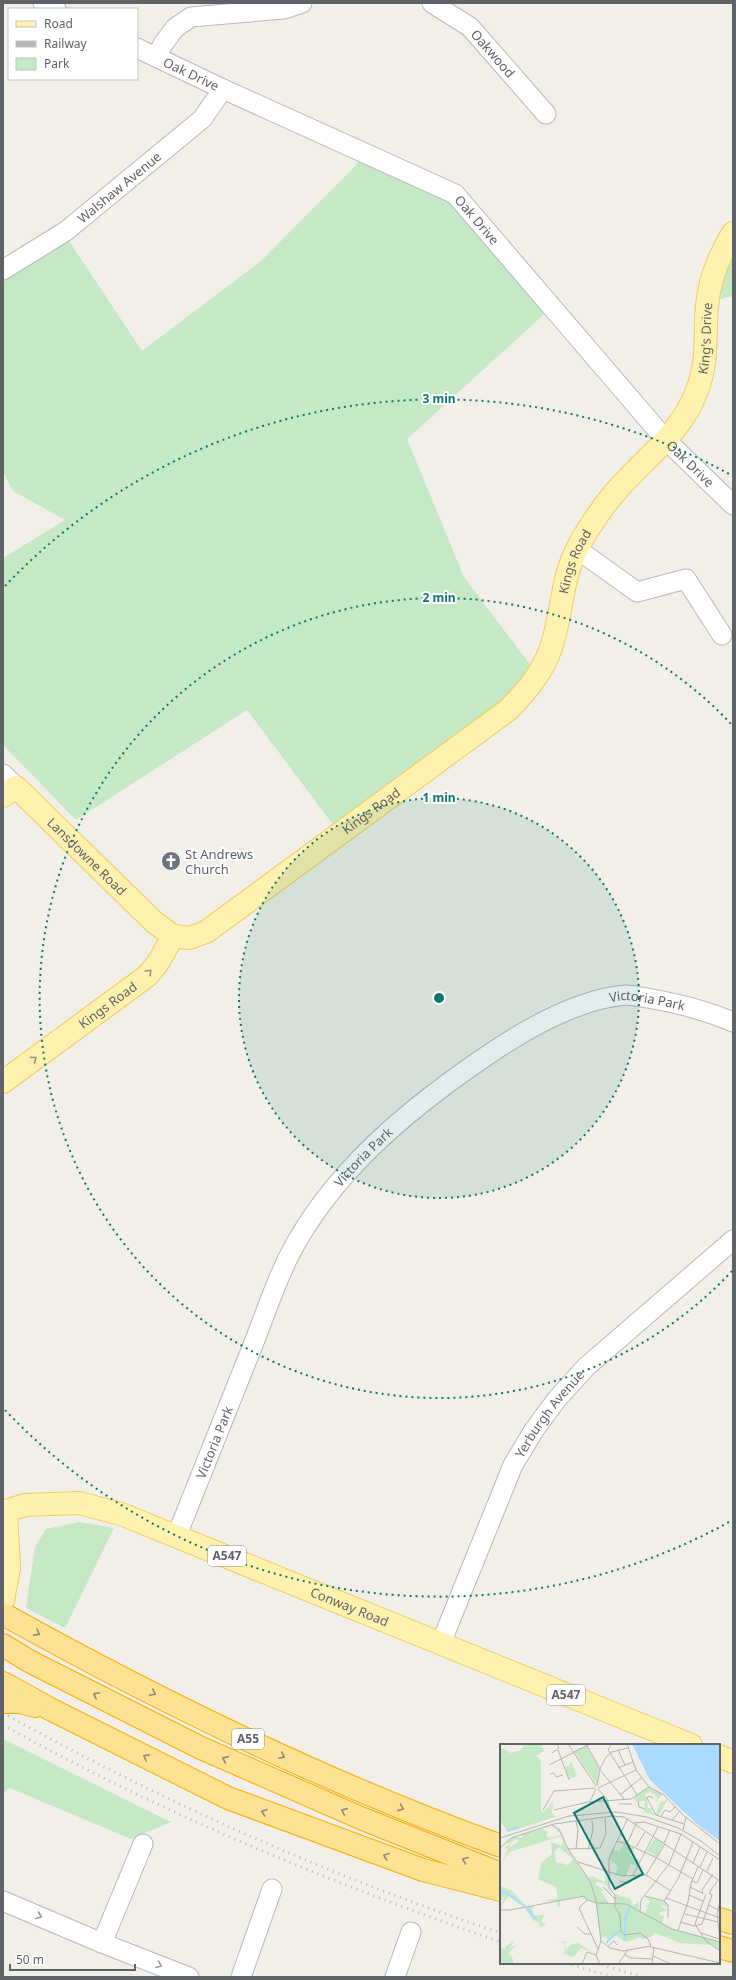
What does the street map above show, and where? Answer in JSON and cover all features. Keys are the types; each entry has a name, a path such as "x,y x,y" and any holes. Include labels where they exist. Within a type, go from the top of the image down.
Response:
{"highway":[{"name":"A55","path":"3,1614 83,1658 297,1764 436,1823 500,1846"},
{"name":"A55","path":"3,1646 29,1661 201,1748 363,1819 500,1874"},
{"path":"3,1684 228,1798 423,1870 500,1890"},
{"path":"3,1702 20,1702 52,1710"},
{"path":"720,1919 733,1923"},
{"path":"720,1947 733,1951"}],"main road":[{"name":"King's Drive","path":"665,439 685,415 696,395 703,375 706,354 707,306 710,283 718,258 733,233"},
{"name":"Kings Road","path":"3,1082 147,976 158,963 173,936 189,938 206,932 508,710 529,688 538,675 551,648 566,578 577,549 612,496 665,439"},
{"name":"Lansdowne Road","path":"7,785 154,922 173,936"},
{"name":"Conway Road","path":"4,1510 25,1505 79,1503 121,1514 177,1535 689,1744"},
{"path":"4,1510 8,1530 9,1568 5,1593"},
{"path":"720,1756 733,1762"}],"street":[{"path":"43,3 54,8"},
{"path":"157,57 163,44 175,28 191,16 278,10 302,3"},
{"name":"Oakwood","path":"432,3 470,27 546,114"},
{"name":"Oak Drive","path":"138,48 223,89 455,194 665,439 733,505"},
{"name":"Walshaw Avenue","path":"3,270 66,231 85,216 202,119 223,89"},
{"path":"577,549 637,592 686,579 722,635"},
{"name":"Victoria Park","path":"177,1535 290,1255 316,1211 349,1171 395,1124 450,1081 496,1049 542,1021 597,1001 627,995 648,998 708,1011 733,1022"},
{"name":"Yerburgh Avenue","path":"442,1643 513,1466 534,1430 557,1399 586,1367 733,1240"},
{"path":"102,1943 143,1844"},
{"path":"241,1977 272,1889"},
{"path":"3,1901 102,1943 189,1977"},
{"path":"394,1977 411,1932"}],"green space":[{"path":"367,154 455,194 552,307 407,439 464,577 538,675 340,834 247,710 76,820 3,745 3,558 65,520 13,491 3,471 3,279 69,241 142,351 261,261"},
{"path":"733,253 733,296 720,299 722,281"},
{"path":"79,1522 114,1528 65,1628 26,1608 35,1547 46,1529"},
{"path":"3,1739 171,1822 131,1839 10,1788 3,1793"}],"railway":[{"path":"3,1713 123,1776 247,1835 373,1887 500,1933"},
{"path":"3,1725 123,1788 185,1817 310,1871 373,1896 500,1942"},
{"path":"569,1964 613,1977"},
{"path":"599,1964 642,1977"}],"place":[{"name":"St Andrews Church","path":"171,861"}]}
